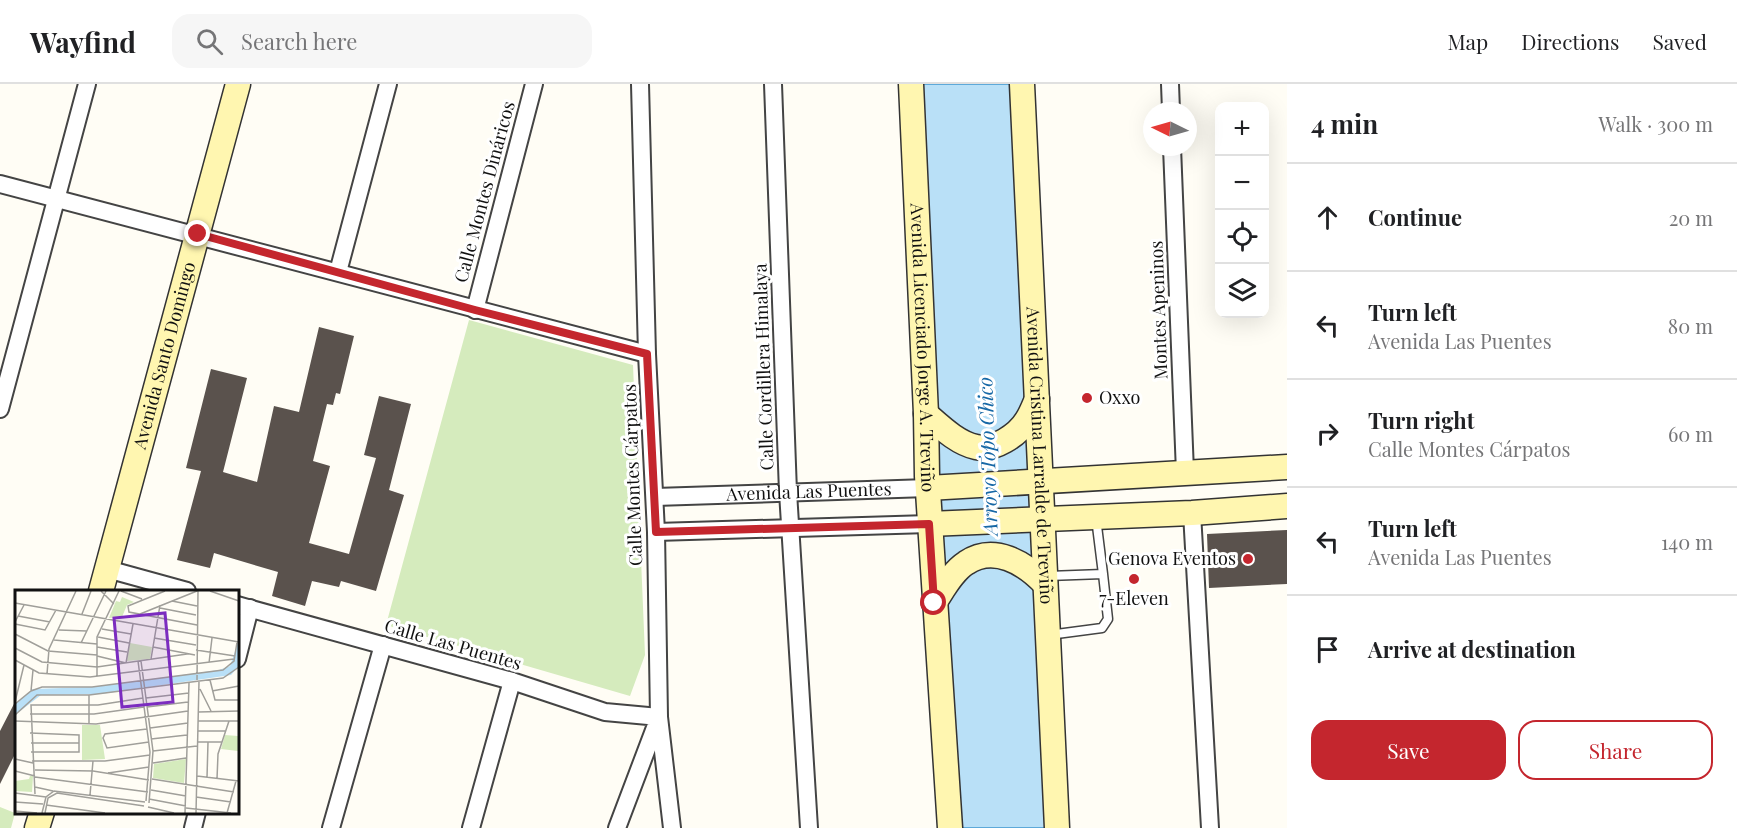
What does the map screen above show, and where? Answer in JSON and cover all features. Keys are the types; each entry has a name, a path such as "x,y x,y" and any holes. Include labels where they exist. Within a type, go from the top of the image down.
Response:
{"main road":[{"name":"Avenida Santo Domingo","path":"104,580 238,84"},
{"name":"Avenida Licenciado Jorge A. Treviño","path":"911,84 929,524 950,828"},
{"name":"Avenida Cristina Larralde de Treviño","path":"1025,91 1038,398 1037,520 1040,577 1048,635 1057,828"},
{"path":"926,414 953,436 975,447 988,447 1008,439 1026,422 1038,398"},
{"name":"Avenida Las Puentes","path":"928,488 1287,467"},
{"name":"Avenida Las Puentes","path":"929,524 1192,513 1287,506"},
{"path":"934,603 957,571 967,562 982,556 1012,559 1040,577"},
{"path":"37,828 42,813"}],"street":[{"path":"0,409 87,84"},
{"path":"338,272 388,84"},
{"name":"Calle Montes Dináricos","path":"475,310 534,84"},
{"name":"Calle Montes Cárpatos","path":"640,84 647,354 655,497 659,717 672,828"},
{"name":"Calle Cordillera Himalaya","path":"773,84 788,492 809,828"},
{"path":"1170,84 1171,102"},
{"name":"Montes Apeninos","path":"1172,156 1185,472"},
{"path":"0,184 198,234 475,310 647,354"},
{"name":"Avenida Las Puentes","path":"655,497 928,488"},
{"path":"1192,513 1210,828"},
{"name":"Avenida Las Puentes","path":"656,532 929,524"},
{"path":"104,580 179,590"},
{"path":"238,652 244,607"},
{"name":"Calle Las Puentes","path":"244,607 512,681 605,712 659,717"},
{"path":"331,828 383,645"},
{"path":"471,828 512,681"},
{"path":"617,828 659,717"},
{"path":"193,828 197,813"}],"lane":[{"path":"1048,635 1101,628 1108,620 1096,517"},
{"path":"1040,577 1103,574"}],"green space":[{"path":"469,320 633,365 645,655 630,696 386,625"},
{"path":"0,807 15,813 11,828 0,828"}],"water":[{"name":"Arroyo Topo Chico","path":"911,84 1022,84 1057,828 950,828"}],"building":[{"path":"319,327 354,336 340,394 336,393 333,405 327,404 313,461 330,466 309,543 349,554 376,458 364,455 379,396 411,404 389,490 404,495 376,591 341,581 339,587 312,581 305,606 272,596 278,572 214,553 210,568 177,560 201,471 186,468 211,369 247,378 223,472 257,482 274,406 299,412"},
{"name":"Genova Eventos","path":"1287,530 1287,584 1209,588 1207,534"},
{"path":"15,702 15,754 0,784 0,731"}],"place":[{"name":"Oxxo","path":"1087,398"},
{"name":"Genova Eventos","path":"1248,559"},
{"name":"7-Eleven","path":"1134,579"}],"route":[{"path":"198,234 475,310 647,354 656,532 929,524 934,603"}]}
